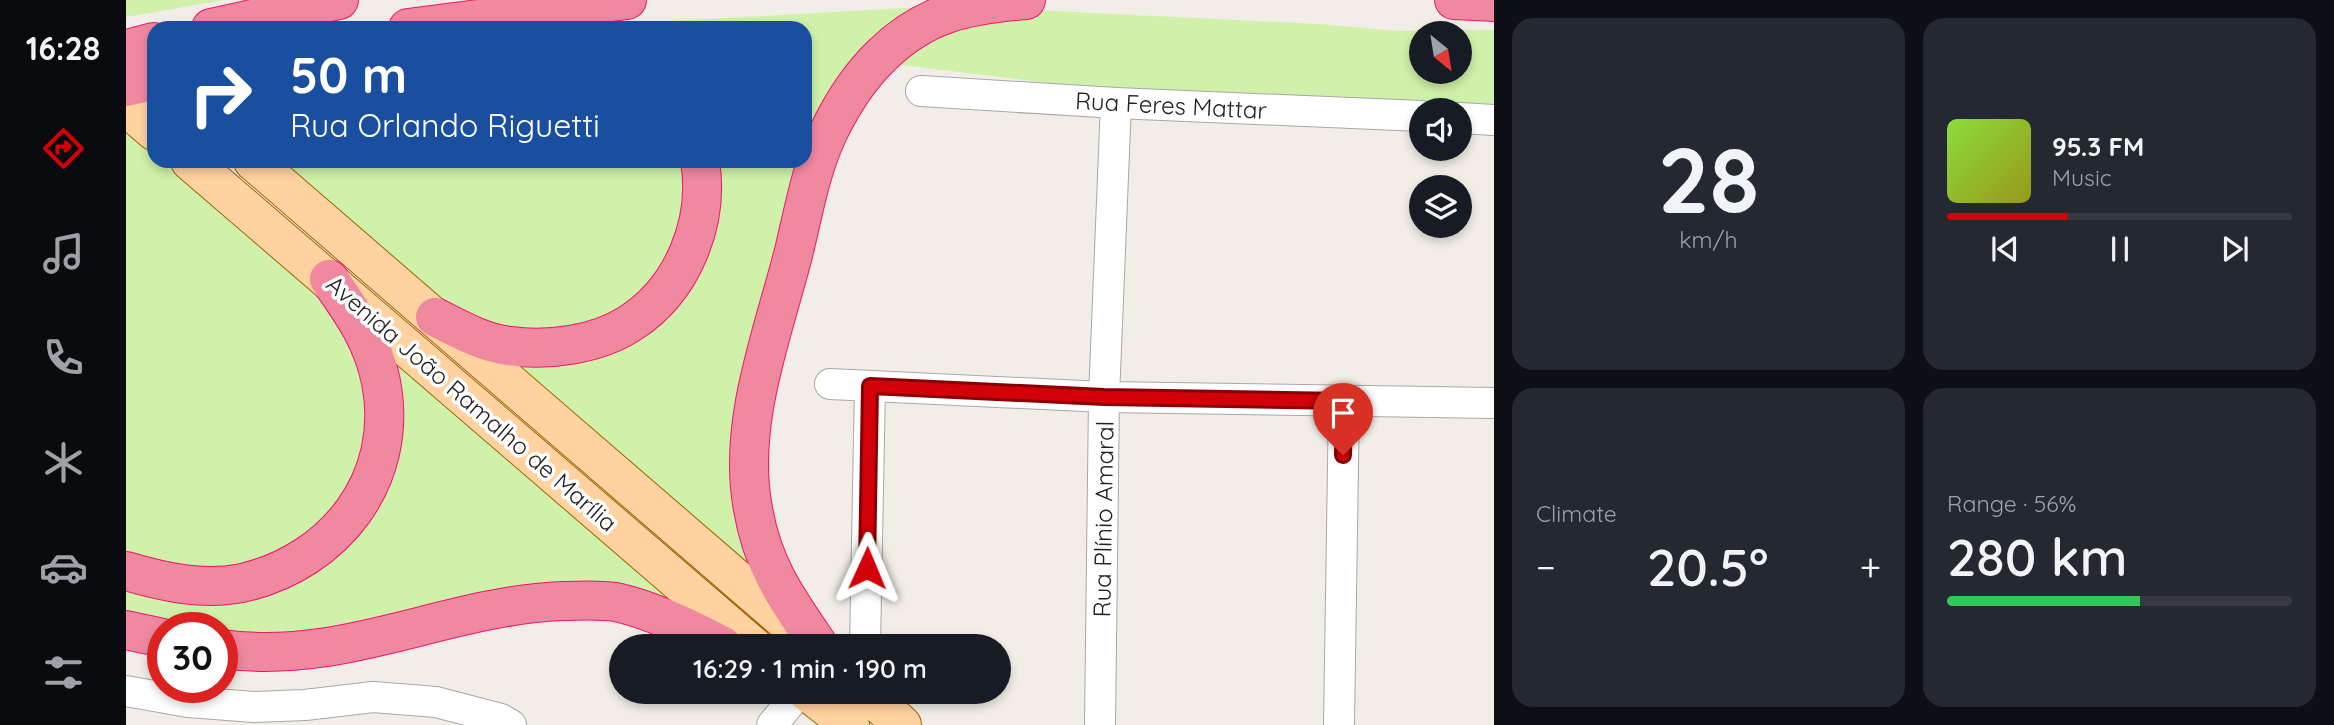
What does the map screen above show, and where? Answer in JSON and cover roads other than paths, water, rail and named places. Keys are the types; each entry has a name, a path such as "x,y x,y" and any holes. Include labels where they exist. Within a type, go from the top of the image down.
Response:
{"highway":[{"path":"242,21 336,0"},
{"path":"459,21 627,0"},
{"path":"811,634 778,586 761,545 752,507 750,441 758,388 814,172 828,135 844,104 862,78 891,47 909,33 943,14 976,4 1026,0"},
{"path":"1454,0 1494,2"},
{"path":"495,16 532,21"},
{"path":"126,50 147,44"},
{"path":"126,88 147,80"},
{"path":"435,317 484,341 511,346 556,347 595,338 629,324 659,299 680,271 695,239 702,208 700,168"},
{"path":"126,571 180,584 210,586 240,583 272,573 309,554 338,531 360,504 374,477 383,445 385,414 381,382 361,323 329,279"},
{"path":"238,651 291,653 335,647 389,636 490,609 533,603 580,601 617,602 652,612 698,634"},
{"path":"126,630 147,635"}],"main road":[{"path":"126,50 147,71"},
{"path":"126,107 147,125"},
{"name":"Avenida João Ramalho de Marília","path":"198,168 739,634"},
{"name":"Avenida João Ramalho de Marília","path":"261,168 799,634"},
{"path":"812,704 850,725"},
{"path":"879,704 902,725"}],"street":[{"name":"Rua Feres Mattar","path":"921,91 1409,116"},
{"name":"Rua Plínio Amaral","path":"1100,725 1104,397 1116,103"},
{"path":"1472,119 1494,120"},
{"path":"830,384 1104,397 1494,403"},
{"path":"865,634 870,386"},
{"path":"1339,725 1344,401"},
{"path":"126,691 188,702 254,707 305,705 373,697 436,702 501,719 512,725"},
{"path":"772,725 792,704"}]}
